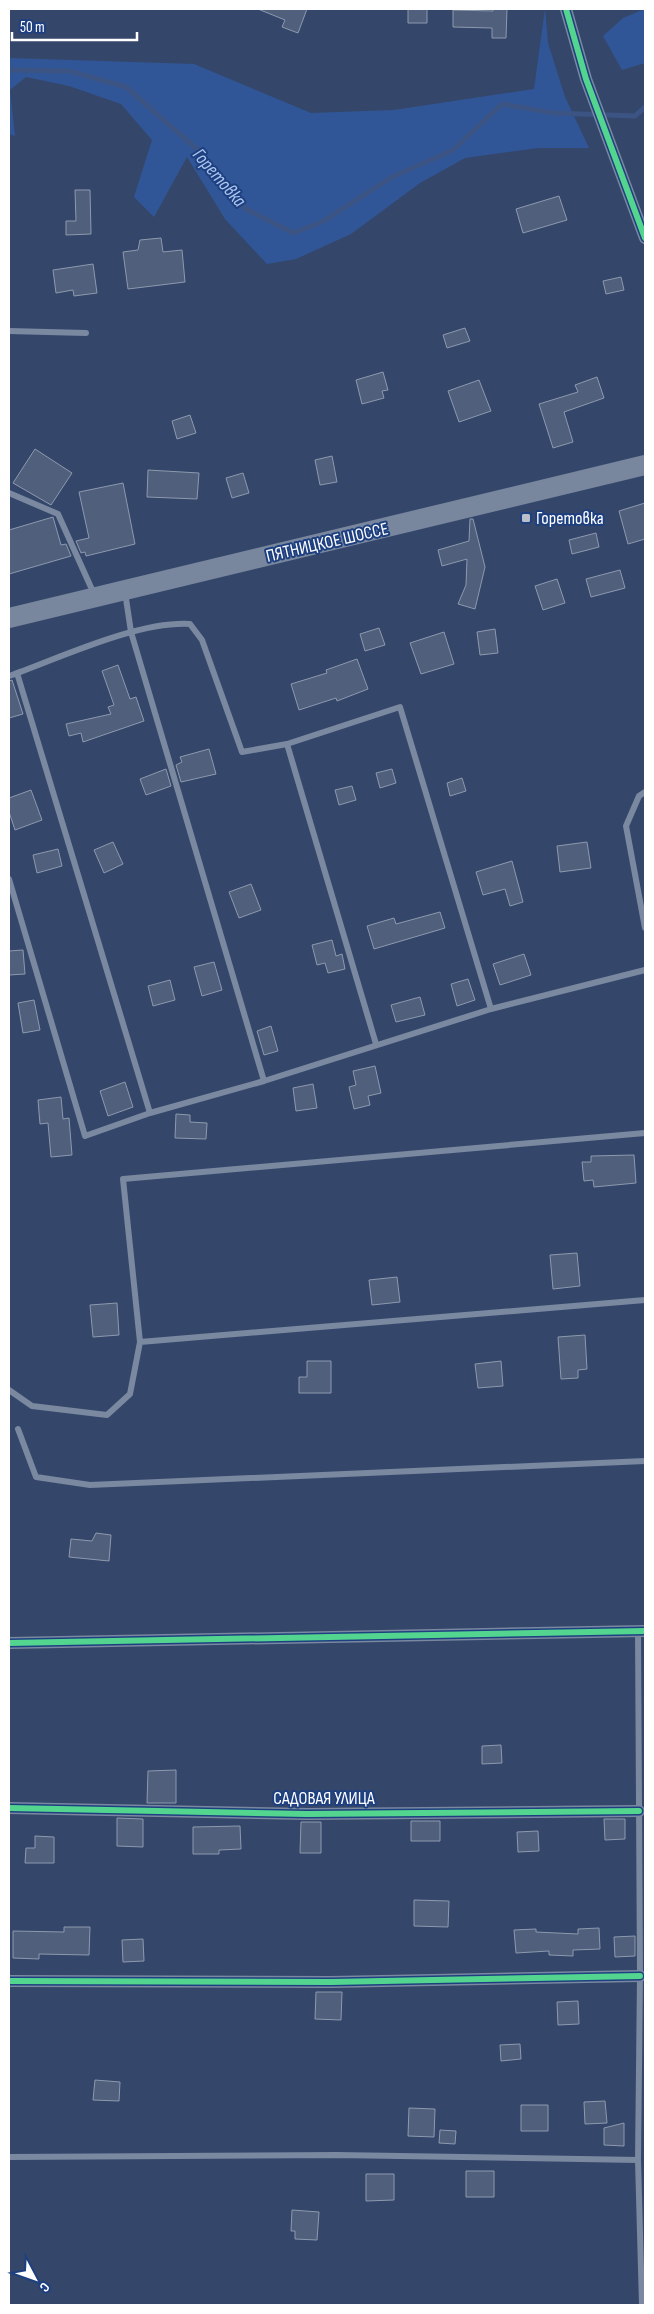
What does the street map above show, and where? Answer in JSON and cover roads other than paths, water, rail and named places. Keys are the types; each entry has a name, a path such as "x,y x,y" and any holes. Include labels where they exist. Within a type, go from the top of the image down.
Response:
{"main road":[{"name":"ПЯТНИЦКОЕ ШОССЕ","path":"9,618 645,465"}],"street":[{"path":"566,9 586,79 645,238"},
{"path":"9,1643 641,1631"},
{"name":"САДОВАЯ УЛИЦА","path":"9,1808 307,1814 639,1811"},
{"path":"9,1981 331,1982 640,1976"}],"lane":[{"path":"9,331 86,333"},
{"path":"9,493 58,514 95,597"},
{"path":"125,589 131,632 264,1081"},
{"path":"9,676 131,632 174,623 190,624 202,640 242,752 287,744 400,708 491,1009"},
{"path":"17,673 150,1113"},
{"path":"287,744 376,1044"},
{"path":"645,792 638,796 626,826 645,928"},
{"path":"9,880 84,1136 150,1113 264,1081 491,1009 645,970"},
{"path":"9,1390 32,1406 108,1415 130,1394 140,1342 123,1179 645,1133"},
{"path":"140,1342 645,1300"},
{"path":"18,1429 36,1477 90,1485 645,1461"},
{"path":"641,1631 638,2160 642,2305"},
{"path":"9,2157 337,2155 638,2160"}],"waterway":[{"name":"Горетовка","path":"9,70 69,71 126,87 199,151 246,209 293,233 322,222 392,177 453,150 502,104 553,113 635,116 645,107"}],"place":[{"name":"Горетовка","path":"526,518"}]}
